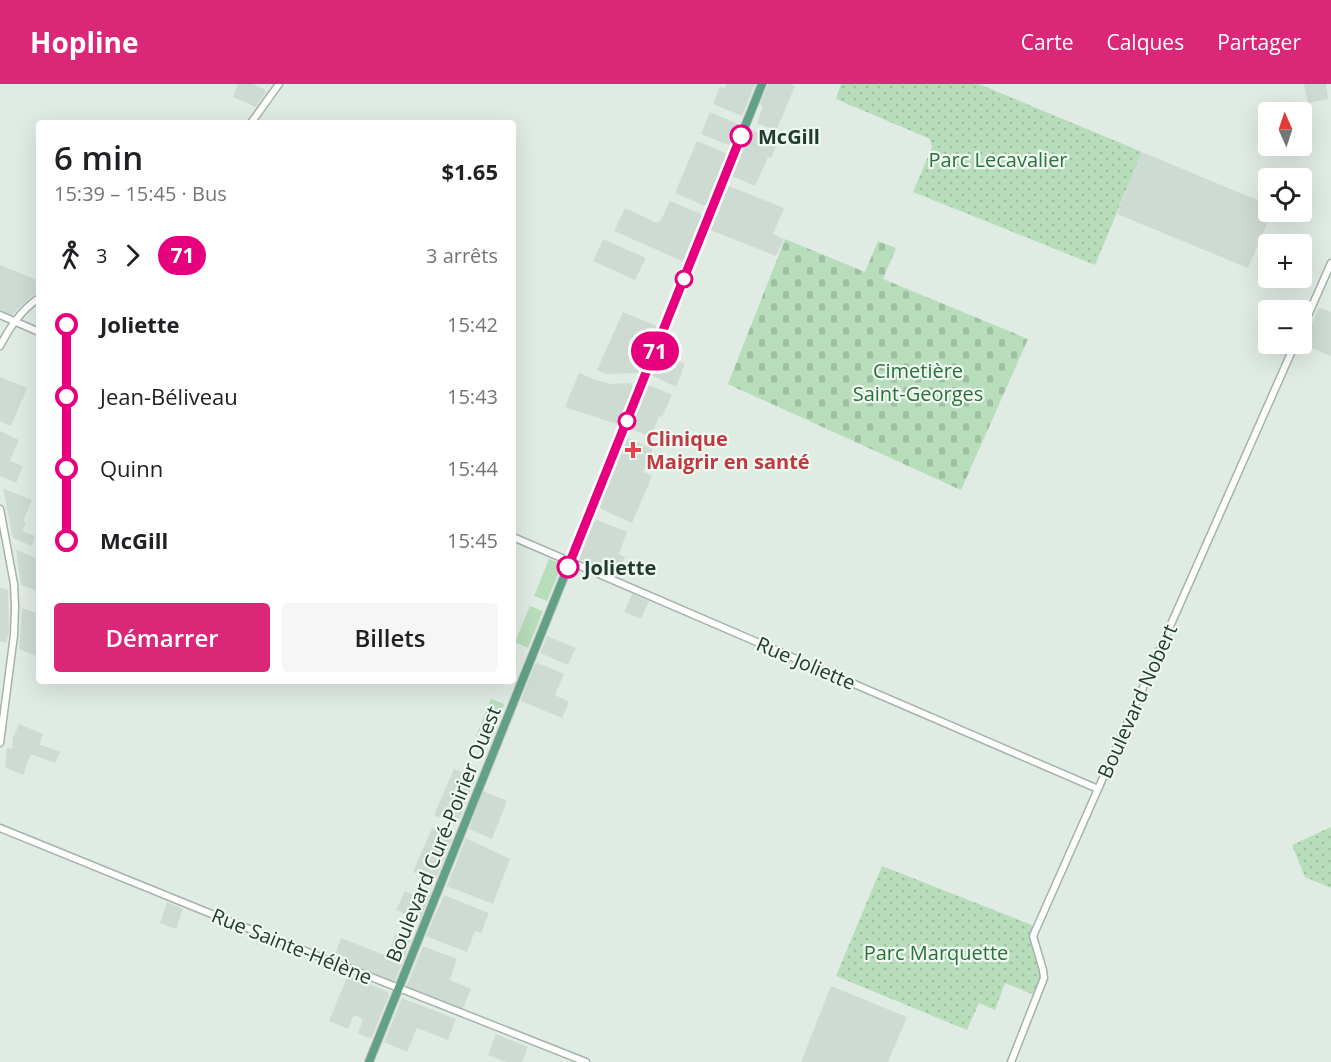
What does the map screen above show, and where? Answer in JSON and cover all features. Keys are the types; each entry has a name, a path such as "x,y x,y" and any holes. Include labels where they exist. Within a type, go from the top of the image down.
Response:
{"main road":[{"name":"Boulevard Curé-Poirier Ouest","path":"369,1062 762,84"}],"street":[{"path":"252,120 279,84"},
{"path":"1312,306 1331,263"},
{"path":"0,346 14,321 36,300"},
{"path":"0,315 36,331"},
{"name":"Boulevard Nobert","path":"1011,1062 1044,978 1044,970 1033,936 1291,354"},
{"path":"0,509 14,584 15,607 14,635 0,743"},
{"name":"Rue Joliette","path":"516,538 1098,789"},
{"name":"Rue Sainte-Hélène","path":"0,828 586,1062"}],"shaded area":[{"path":"238,84 253,84 264,89 266,92 256,107 233,97"},
{"path":"727,84 755,84 742,116 713,104 720,87 725,88"},
{"path":"768,84 795,86 776,131 757,123 763,106 760,104"},
{"path":"1304,84 1326,84 1328,99 1308,102"},
{"path":"710,112 738,124 731,144 728,145 701,134"},
{"path":"751,130 778,141 771,159 768,157 755,186 732,176"},
{"path":"697,141 725,153 726,156 707,205 675,193"},
{"path":"1142,152 1258,200 1258,222 1268,222 1263,234 1258,234 1258,245 1248,268 1117,214"},
{"path":"729,186 784,208 773,234 784,239 776,256 710,230"},
{"path":"670,201 701,214 702,217 684,260 614,231 625,208 657,223 661,220"},
{"path":"603,239 646,258 635,280 593,261"},
{"path":"0,265 36,280 36,294 12,315 0,310"},
{"path":"1318,309 1331,312 1331,356 1312,348 1312,323"},
{"path":"623,312 656,326 656,331 639,373 607,374 597,370"},
{"path":"661,354 685,364 676,387 651,375"},
{"path":"579,373 611,384 632,384 633,388 619,423 565,407"},
{"path":"0,377 27,388 11,426 0,421"},
{"path":"648,385 672,395 662,417 659,416 651,437 631,429"},
{"path":"0,431 19,440 10,461 23,466 16,483 0,476"},
{"path":"628,438 653,449 643,472 652,476 632,523 601,509 599,505"},
{"path":"3,489 32,500 23,521 26,523 22,531 35,536 32,546 13,538"},
{"path":"597,520 627,532 619,554 625,557 617,576 579,559 594,521"},
{"path":"16,551 36,558 36,591 21,584"},
{"path":"0,587 8,590 9,632 6,643 0,641"},
{"path":"632,594 649,601 641,619 624,612"},
{"path":"22,608 36,613 36,656 19,649"},
{"path":"547,636 576,648 568,665 540,653"},
{"path":"538,663 564,674 555,695 569,702 562,718 521,701 535,664"},
{"path":"19,724 43,734 39,744 60,752 55,763 31,754 23,775 5,767 7,748 12,749 13,738"},
{"path":"454,769 474,776 475,779 458,823 455,824 434,815"},
{"path":"483,791 507,801 492,839 469,829"},
{"path":"432,828 451,835 452,839 436,879 432,880 413,872"},
{"path":"466,838 510,859 493,904 447,886"},
{"path":"417,884 430,889 431,892 420,920 396,910 405,891 413,895"},
{"path":"444,895 489,913 481,933 475,931 467,952 426,936"},
{"path":"167,902 183,909 176,929 160,923"},
{"path":"395,934 410,940 410,943 393,982 334,958 341,938 387,956"},
{"path":"423,946 457,959 450,980 471,989 462,1010 406,987"},
{"path":"348,975 388,992 389,995 372,1037 358,1033 363,1019 354,1015 348,1029 329,1021"},
{"path":"831,986 907,1017 888,1062 801,1062"},
{"path":"402,998 456,1019 448,1040 417,1028 407,1052 384,1042"},
{"path":"496,1034 528,1047 522,1062 506,1062 488,1055"}],"green space":[{"name":"Parc Lecavalier","path":"841,84 979,84 1142,152 1095,265 913,192 932,147 930,139 836,99"},
{"name":"Cimetière Saint-Georges","path":"785,239 865,272 878,241 896,248 883,279 1028,339 961,490 728,384"},
{"path":"549,559 562,564 547,601 534,596"},
{"path":"530,606 543,611 528,648 516,642"},
{"path":"491,699 504,704 489,741 476,736"},
{"path":"1331,827 1331,888 1305,877 1292,845"},
{"name":"Parc Marquette","path":"882,866 1037,927 1032,938 1041,966 1041,986 1037,996 1005,983 995,1010 979,1003 967,1030 836,976"}],"bus line":[{"name":"71","path":"568,567 741,136"}],"place":[{"name":"McGill","path":"741,136"},
{"name":"Clinique Maigrir en santé","path":"633,450"},
{"name":"Joliette","path":"568,567"}]}
